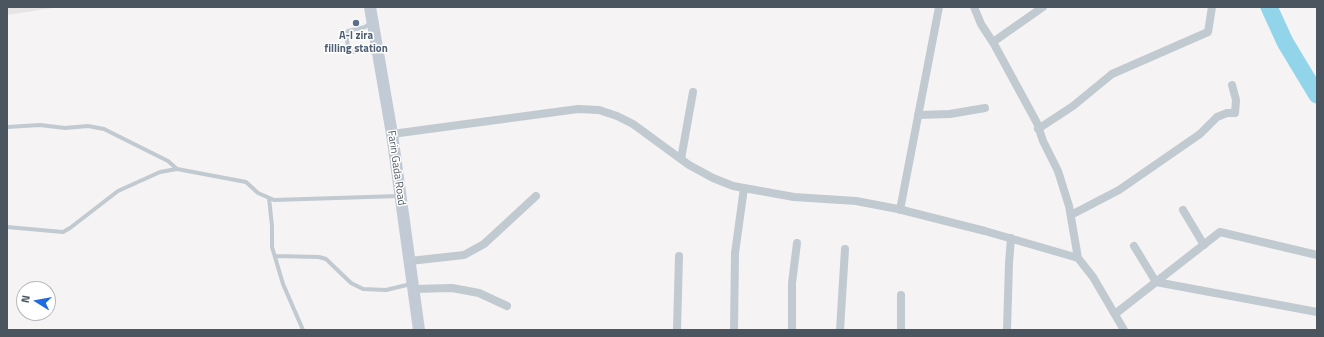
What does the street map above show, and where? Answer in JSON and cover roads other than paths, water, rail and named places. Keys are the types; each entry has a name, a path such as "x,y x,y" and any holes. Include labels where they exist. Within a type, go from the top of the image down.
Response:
{"main road":[{"name":"Farin Gada Road","path":"370,7 392,134 399,196 414,286 419,330"}],"street":[{"path":"900,210 938,7"},
{"path":"974,7 980,24 993,42 1058,171 1071,215 1078,258 1093,277 1124,330"},
{"path":"993,42 1043,7"},
{"path":"1038,129 1073,106 1112,74 1208,32 1212,7"},
{"path":"1071,215 1118,190 1200,134 1217,117 1227,113 1235,113 1236,100 1232,85"},
{"path":"681,159 693,92"},
{"path":"918,115 950,114 985,108"},
{"path":"392,134 578,109 599,110 617,116 633,124 681,159 713,178 744,188 794,197 856,201 900,210 1011,238 1078,258"},
{"path":"734,330 735,253 744,188"},
{"path":"410,261 464,255 484,244 536,196"},
{"path":"1183,210 1204,245"},
{"path":"1115,314 1220,232 1317,254"},
{"path":"1007,330 1011,238"},
{"path":"792,330 792,283 798,243"},
{"path":"1134,246 1156,282 1317,312"},
{"path":"840,330 845,250"},
{"path":"677,330 679,256"},
{"path":"414,286 452,288 479,293 508,306"},
{"path":"901,295 901,330"}],"lane":[{"path":"372,20 365,27 348,31 346,33 348,47 352,52 367,50 378,54"},
{"path":"7,127 40,125 65,128 88,126 104,129 168,161 176,168"},
{"path":"7,227 63,232 118,191 160,172 176,168 246,182 258,192 269,198 287,200 399,196"},
{"path":"269,198 272,226 272,247 283,284 303,330"},
{"path":"275,256 319,257 326,259 351,283 363,289 386,290 414,286"}],"waterway":[{"path":"1269,7 1285,42 1317,95"}],"place":[{"name":"A-l zira filling station","path":"356,23"}]}
